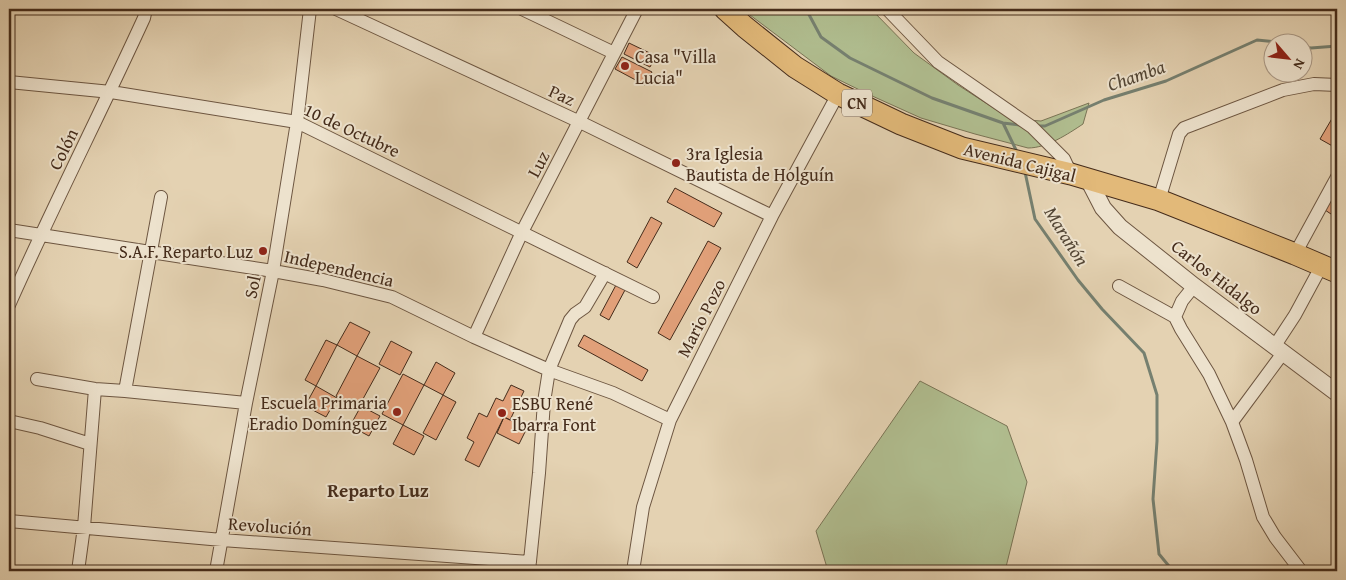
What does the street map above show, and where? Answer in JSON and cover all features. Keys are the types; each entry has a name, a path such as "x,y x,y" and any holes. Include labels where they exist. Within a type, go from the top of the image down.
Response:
{"main road":[{"name":"Avenida Cajigal","path":"725,9 795,68 838,94 901,124 962,148 1079,176 1159,200 1330,269"}],"street":[{"name":"Colón","path":"9,305 40,235 111,92 144,18 146,9"},
{"name":"Sol","path":"216,571 246,404 273,270 297,122 310,9"},
{"name":"Paz","path":"336,9 580,122 772,216"},
{"path":"522,9 614,54"},
{"name":"Luz","path":"474,337 522,232 638,9"},
{"path":"887,9 938,62 1027,123 1079,176"},
{"name":"10 de Octubre","path":"9,82 111,92 297,122 653,297"},
{"path":"1159,200 1179,134 1184,128 1283,90 1314,84 1327,83 1337,85"},
{"name":"Mario Pozo","path":"633,571 643,507 670,420 772,216 838,94"},
{"name":"Carlos Hidalgo","path":"1079,176 1110,218 1120,227 1194,286 1337,393"},
{"path":"1295,254 1337,177"},
{"path":"125,391 161,197"},
{"name":"Independencia","path":"9,230 273,270 392,297 474,337 549,370 613,393 670,420"},
{"path":"1232,422 1279,350 1295,315 1330,269"},
{"path":"529,567 544,402 549,370 570,320 585,307 604,273"},
{"path":"1119,286 1175,317 1209,374 1232,422 1246,460 1263,517 1301,571"},
{"path":"1175,317 1182,301 1194,286"},
{"path":"37,379 95,389 246,404"},
{"path":"78,571 84,527 95,389"},
{"path":"9,421 90,444"},
{"name":"Revolución","path":"9,521 529,567"}],"green space":[{"path":"742,9 871,9 914,53 958,85 1006,116 1014,119 1041,121 1089,103 1083,124 1050,143 1028,148 921,118 831,76"},
{"path":"920,381 1007,426 1027,482 1005,571 828,571 816,531"}],"building":[{"path":"629,43 656,56 650,67 624,54"},
{"path":"622,57 652,72 645,85 615,69"},
{"path":"1337,110 1337,146 1336,148 1320,139"},
{"path":"675,188 722,213 714,227 667,202"},
{"path":"1337,191 1337,218 1325,210"},
{"path":"651,217 662,223 637,268 627,262"},
{"path":"708,241 721,248 670,340 658,333"},
{"path":"616,285 625,290 609,320 600,315"},
{"path":"350,322 370,332 357,356 337,345"},
{"path":"584,335 648,370 642,381 578,346"},
{"path":"326,340 337,345 316,386 305,380"},
{"path":"391,341 412,352 400,375 379,364"},
{"path":"357,356 380,368 358,408 336,396"},
{"path":"436,362 455,373 443,395 424,385"},
{"path":"403,374 424,385 403,425 382,414"},
{"path":"511,385 524,391 510,420 504,417 479,467 465,460 474,442 467,438 479,413 487,417 496,398 503,401"},
{"path":"316,386 337,398 326,417 305,406"},
{"path":"443,395 456,402 436,440 423,433"},
{"path":"361,406 380,416 369,436 350,426"},
{"path":"504,417 527,428 519,444 497,433"},
{"path":"403,425 424,436 414,455 393,444"}],"waterway":[{"name":"Marañón","path":"806,9 821,37 850,58 932,98 1003,123 1020,125"},
{"name":"Chamba","path":"1037,126 1045,126 1104,100 1166,81 1257,40 1264,41"},
{"name":"Chamba","path":"1314,48 1337,46"},
{"name":"Marañón","path":"1003,123 1017,152"},
{"name":"Marañón","path":"1025,172 1035,219 1078,280 1102,309 1144,353 1157,395 1157,441 1153,499 1159,554 1173,571"}],"place":[{"name":"Casa \"Villa Lucia\"","path":"625,66"},
{"name":"3ra Iglesia Bautista de Holguín","path":"676,163"},
{"name":"S.A.F. Reparto Luz","path":"263,251"},
{"name":"Escuela Primaria Eradio Domínguez","path":"397,412"},
{"name":"ESBU René Ibarra Font","path":"502,413"}],"district":[{"name":"Reparto Luz","path":"378,490"}]}
